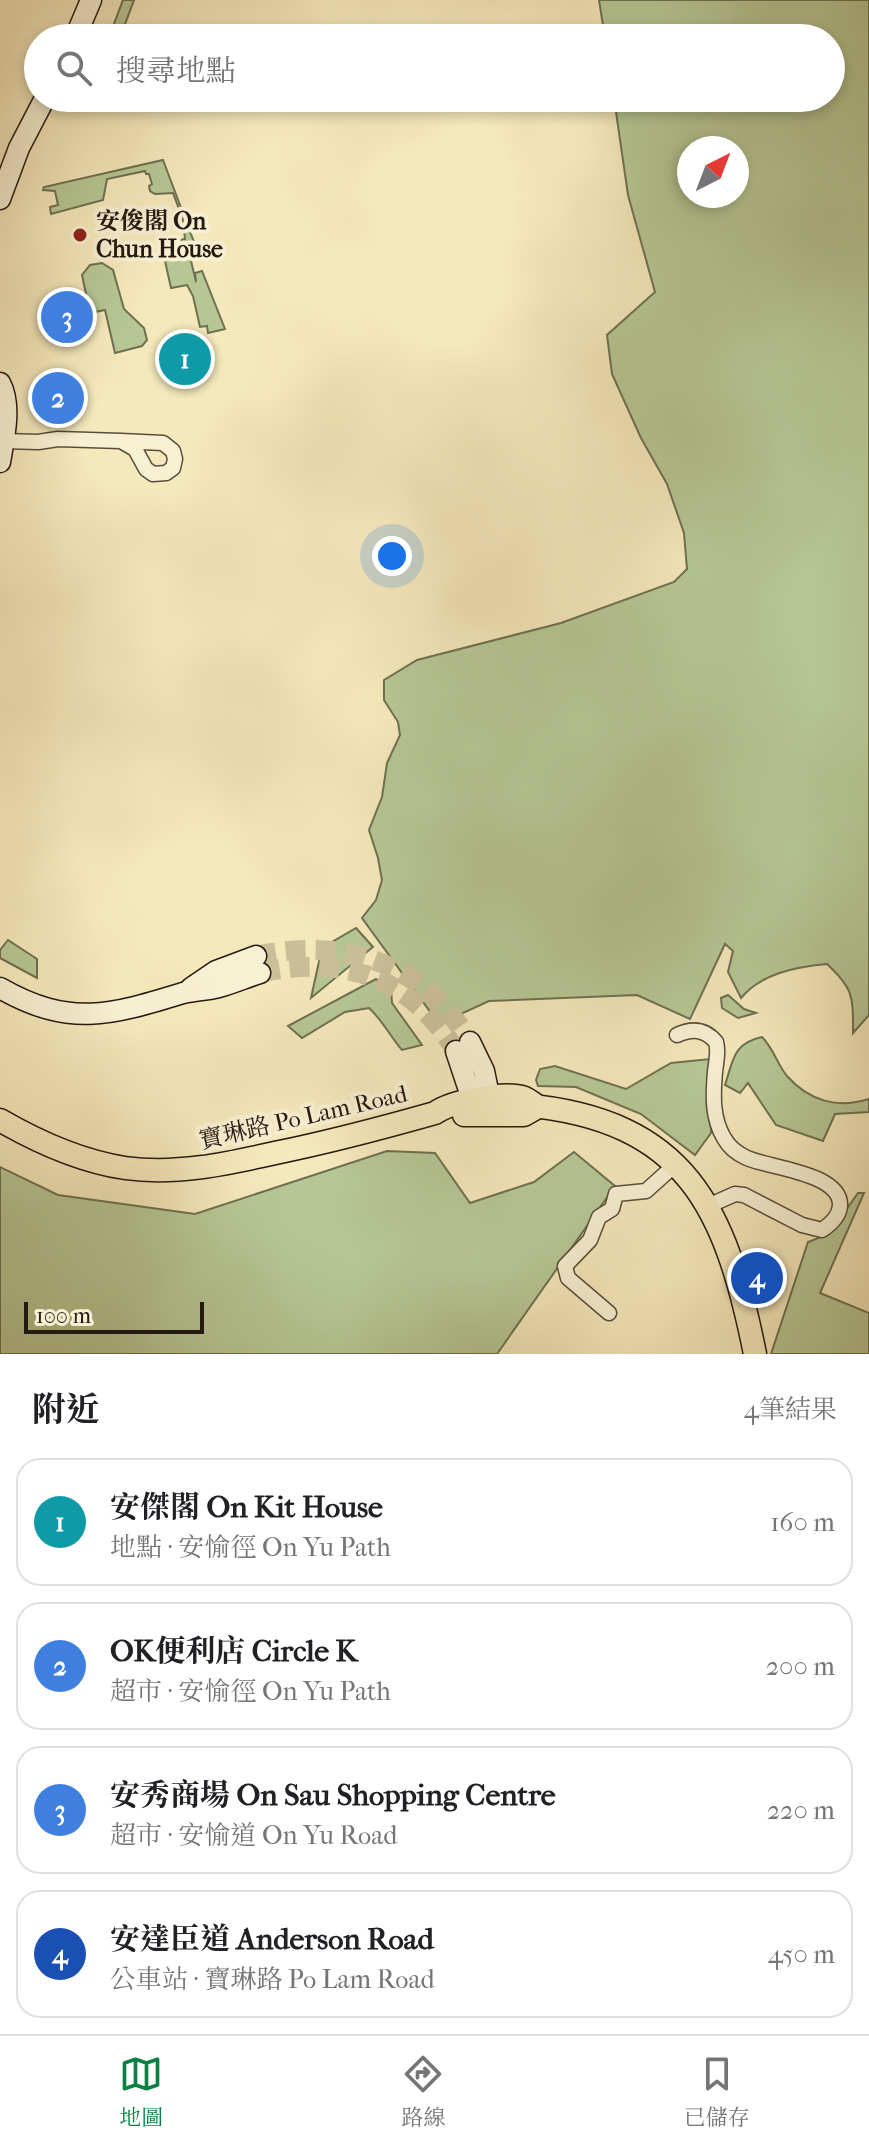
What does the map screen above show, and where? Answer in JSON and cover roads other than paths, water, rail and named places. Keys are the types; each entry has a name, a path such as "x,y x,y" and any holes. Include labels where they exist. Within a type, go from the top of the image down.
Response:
{"main road":[{"path":"483,1101 538,1107 587,1117 620,1128 676,1164 708,1206 737,1273 755,1354"},
{"name":"寶琳路 Po Lam Road","path":"0,1120 57,1149 98,1161 125,1168 184,1170 212,1167 340,1139 435,1113 446,1105 483,1101"}],"street":[{"path":"81,24 91,0"},
{"path":"0,199 38,112"},
{"path":"0,383 5,391 0,462"},
{"path":"2,436 43,434 58,439 121,441 159,443 173,451 175,459 170,471 162,475 153,474 146,469 135,449 121,441"},
{"path":"143,461 145,450 159,443"},
{"path":"0,988 48,1009 79,1014 125,1011 184,993 216,971 258,965"},
{"path":"677,1035 693,1029 711,1035 716,1042 714,1111 725,1139 733,1149 760,1163 813,1176 832,1188 839,1197 840,1206 837,1217 822,1230 802,1225 744,1195 735,1194 708,1206"},
{"path":"463,1046 484,1071 483,1101"},
{"path":"609,1313 568,1278 565,1266 590,1240 599,1217 612,1209 616,1194 646,1191 676,1164"}],"tunnel":[{"path":"256,956 320,950 378,962 405,975 429,992 451,1015 470,1042"},
{"path":"260,973 319,967 372,977 418,1005 456,1051"}],"place":[{"name":"安俊閣 On Chun House","path":"80,235"},
{"name":"安秀商場 On Sau Shopping Centre","path":"67,317"},
{"name":"安傑閣 On Kit House","path":"185,359"},
{"name":"OK便利店 Circle K","path":"58,398"},
{"name":"安達臣道 Anderson Road","path":"757,1278"}]}
